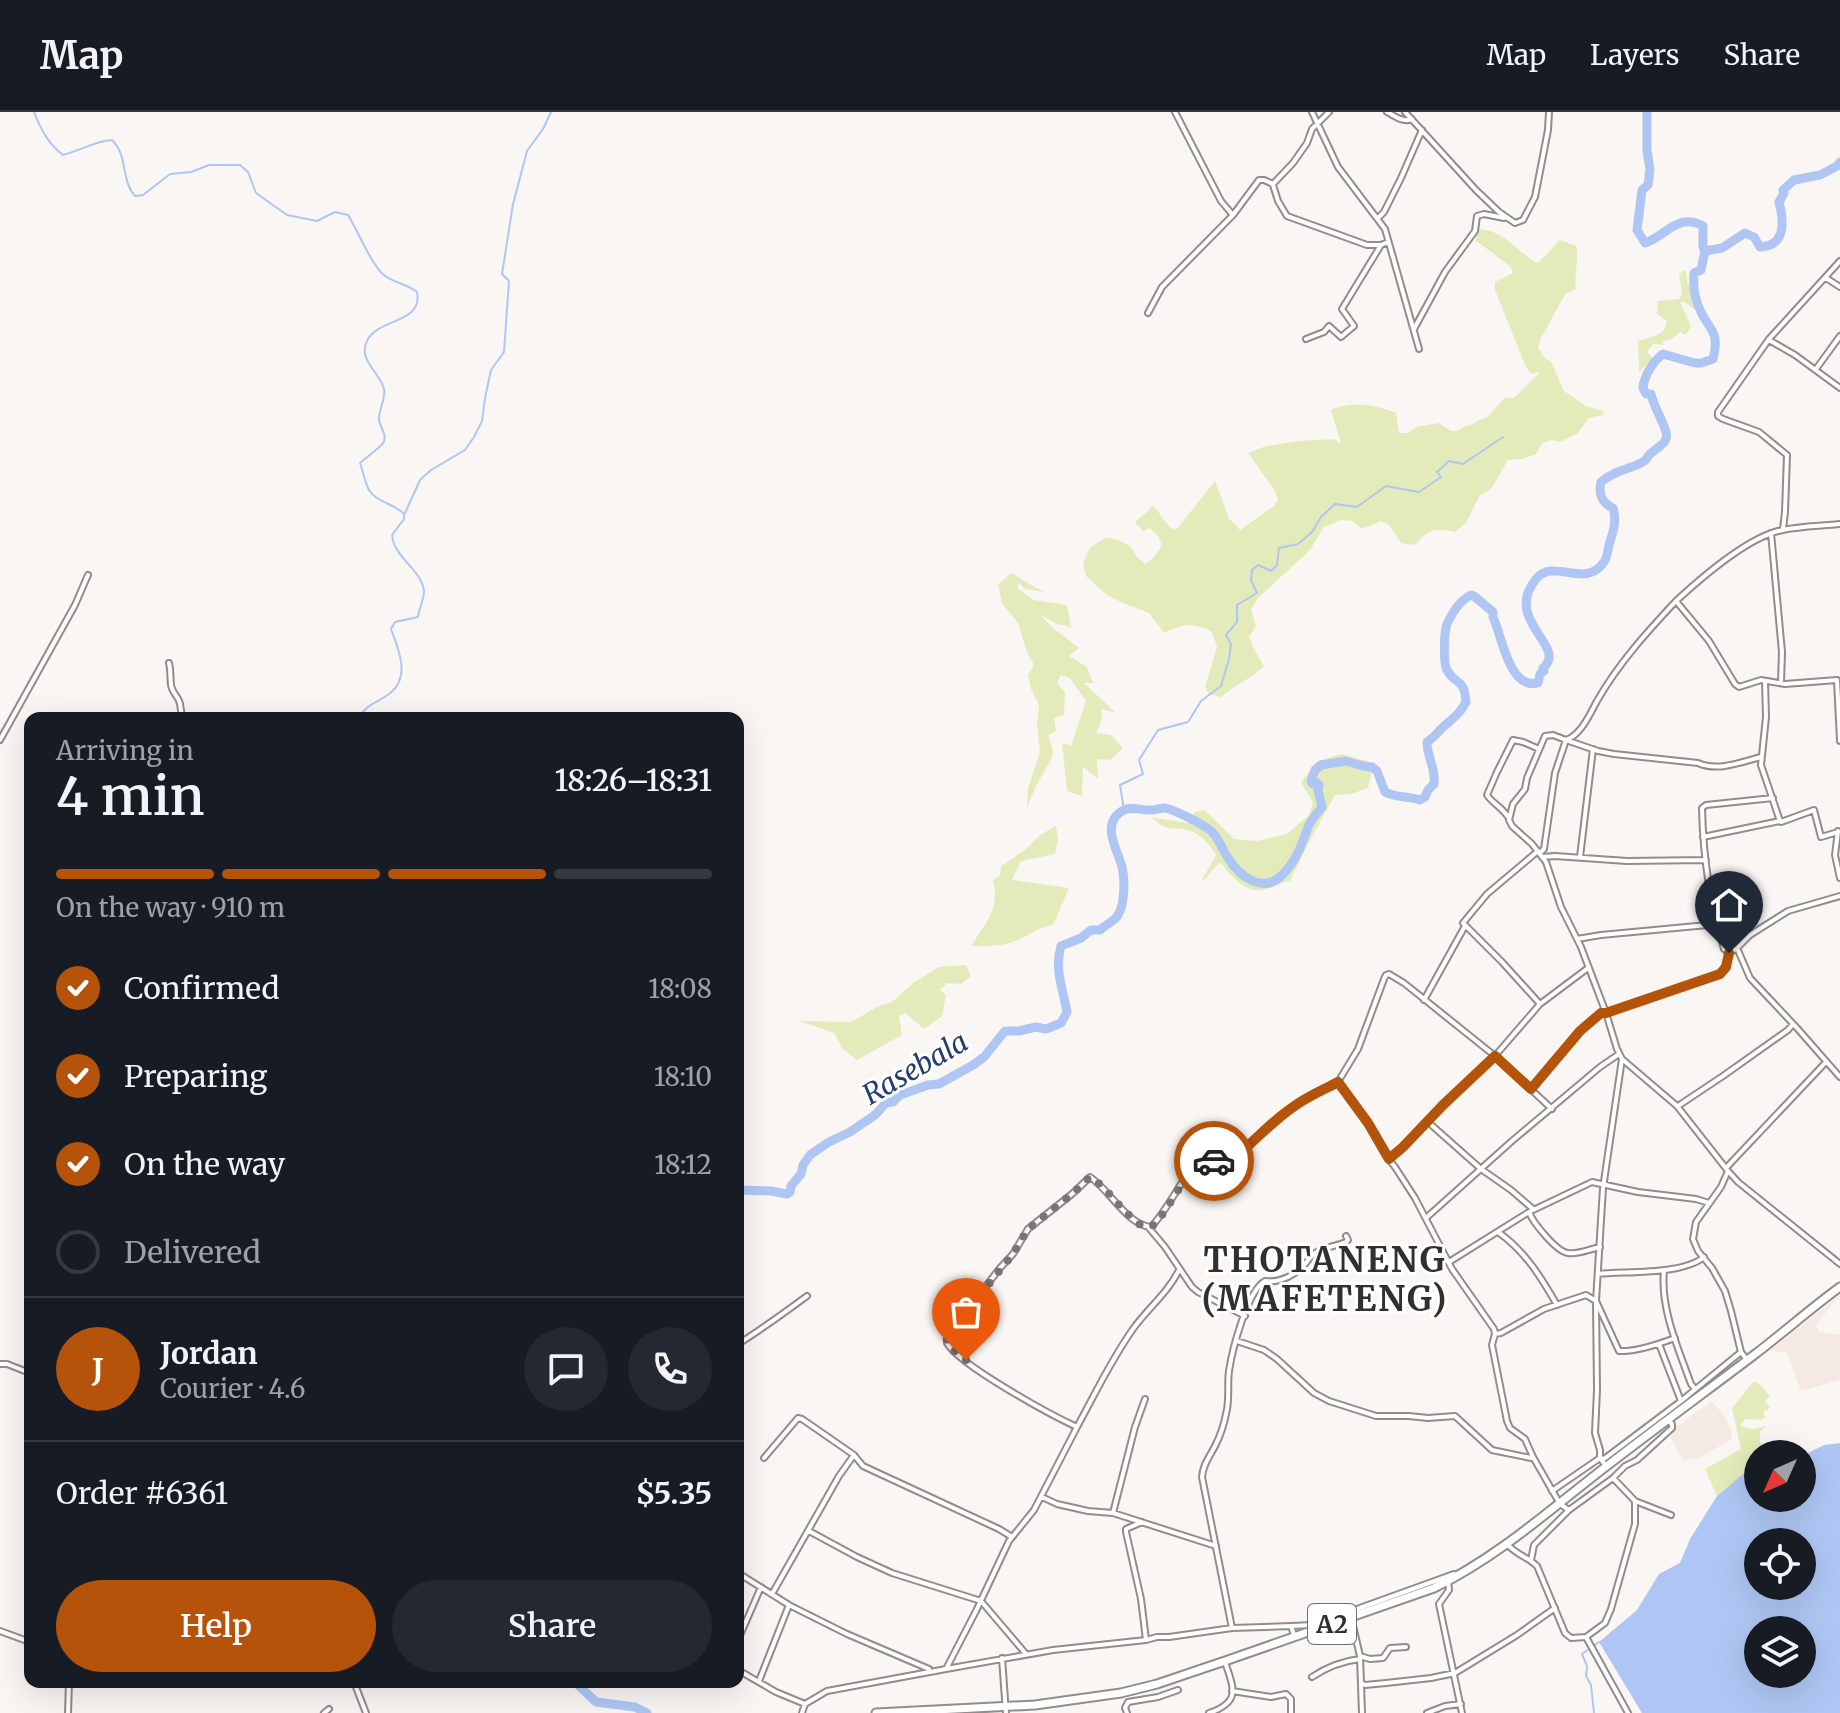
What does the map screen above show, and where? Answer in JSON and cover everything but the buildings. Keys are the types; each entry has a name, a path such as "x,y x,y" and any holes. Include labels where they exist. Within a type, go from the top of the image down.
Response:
{"main road":[{"name":"A2","path":"876,1713 1005,1710 1121,1693 1295,1638 1434,1588 1460,1575 1560,1504 1840,1287"}],"street":[{"path":"1175,112 1221,201 1233,215"},
{"path":"1312,112 1338,167 1385,229 1419,349"},
{"path":"1273,184 1293,163 1307,143 1312,129 1329,112"},
{"path":"1387,112 1402,120 1412,119"},
{"path":"1405,112 1469,183 1515,223 1523,220 1532,205 1549,112"},
{"path":"1378,218 1389,203 1422,130"},
{"path":"1148,313 1162,287 1233,215 1259,180 1273,184 1287,216 1367,245 1388,242"},
{"path":"1413,330 1445,272 1475,231 1477,216 1484,214 1506,218"},
{"path":"1306,339 1324,332 1329,326 1341,337 1354,326 1342,309 1381,245"},
{"path":"1782,530 1787,455 1759,432 1723,419 1718,412 1769,339 1840,261"},
{"path":"1826,278 1840,287"},
{"path":"1816,369 1840,336"},
{"path":"1769,339 1840,388"},
{"path":"1566,740 1574,737 1634,648 1700,579 1727,558 1771,533 1840,524"},
{"path":"1771,533 1782,652 1781,683"},
{"path":"0,740 75,605 88,575"},
{"path":"1676,601 1709,641 1737,686 1765,680 1781,683 1837,680 1840,741"},
{"path":"169,663 171,685 179,700 180,712"},
{"path":"1765,680 1762,769 1780,821"},
{"path":"1509,820 1509,812 1525,789 1547,734 1614,754 1698,763 1711,768 1761,757"},
{"path":"1539,749 1513,740 1488,791 1488,798 1499,805 1512,826 1546,862 1621,1056 1604,1185 1596,1301 1595,1433 1600,1458 1606,1466"},
{"path":"1540,1004 1465,926 1463,920 1487,894 1544,849 1555,773 1566,740"},
{"path":"1580,857 1593,749"},
{"path":"1729,953 1724,949 1706,860 1703,806 1773,798"},
{"path":"1703,837 1780,821 1814,810 1821,837 1839,831 1837,855 1840,878"},
{"path":"1540,854 1627,861 1706,860"},
{"path":"1531,1089 1580,1031 1601,1013 1720,974 1726,967 1729,953 1750,935 1788,911 1840,896"},
{"path":"1577,939 1718,924"},
{"path":"1423,1000 1465,926"},
{"path":"1737,948 1750,978 1839,1075"},
{"path":"1389,1159 1495,1056 1540,1004 1589,967"},
{"path":"1077,1427 1021,1397 948,1347 948,1334 953,1325 1013,1254 1028,1229 1090,1177 1102,1185 1133,1220 1143,1226 1153,1226 1199,1160 1208,1158 1221,1164 1229,1163 1301,1102 1338,1082 1358,1049 1386,975 1393,976 1495,1056 1552,1109"},
{"path":"1677,1106 1793,1024"},
{"path":"1621,1056 1677,1106 1727,1170 1840,1264"},
{"path":"1426,1218 1600,1067 1621,1056"},
{"path":"1747,1360 1741,1352 1725,1291 1695,1245 1696,1222 1721,1187 1727,1170 1826,1062"},
{"path":"1338,1082 1368,1123 1449,1262 1489,1320 1495,1334 1492,1345 1507,1421 1510,1428 1525,1439 1560,1504 1569,1510"},
{"path":"1428,1122 1481,1169 1511,1190 1531,1211 1532,1219 1562,1251 1573,1254 1600,1247"},
{"path":"1449,1262 1531,1211 1592,1182 1709,1203"},
{"path":"1149,1227 1185,1280 1198,1292 1245,1316"},
{"path":"1498,1232 1526,1256 1557,1305"},
{"path":"1232,1628 1204,1495 1202,1468 1215,1447 1229,1406 1230,1369 1237,1341 1250,1301 1261,1283 1284,1280 1317,1252 1346,1242 1346,1236"},
{"path":"1598,1274 1664,1270 1693,1264 1704,1257"},
{"path":"946,1669 1012,1537 1034,1510 1117,1352 1179,1270"},
{"path":"1664,1270 1667,1309 1695,1389"},
{"path":"1495,1334 1544,1309 1586,1295 1596,1301 1619,1351 1675,1338"},
{"path":"744,1340 807,1296"},
{"path":"1237,1341 1264,1350 1314,1393 1329,1401 1376,1416 1455,1416 1492,1450 1533,1457"},
{"path":"1659,1344 1681,1401"},
{"path":"1552,1491 1600,1458 1604,1459 1741,1352"},
{"path":"0,1364 24,1371"},
{"path":"1113,1513 1145,1399"},
{"path":"764,1458 798,1418 806,1420 875,1473 1012,1537"},
{"path":"1531,1560 1536,1542 1569,1510 1637,1460 1665,1435 1672,1428 1668,1420"},
{"path":"772,1594 854,1455"},
{"path":"1613,1478 1635,1501 1671,1515"},
{"path":"1041,1497 1088,1511 1113,1513 1216,1546"},
{"path":"1506,1542 1531,1560 1541,1574 1565,1633 1571,1638 1586,1637 1605,1623 1611,1609 1635,1524 1635,1501"},
{"path":"1142,1522 1126,1529 1126,1532 1141,1599 1146,1640"},
{"path":"809,1531 892,1573 981,1601 1026,1654"},
{"path":"802,1713 805,1704 827,1691 931,1670 1026,1654 1232,1628 1312,1625 1457,1573 1460,1575"},
{"path":"744,1577 789,1605 881,1650 931,1670"},
{"path":"1448,1581 1449,1590 1439,1607 1462,1713"},
{"path":"744,1625 761,1587"},
{"path":"759,1681 789,1605"},
{"path":"1361,1683 1386,1683 1455,1673 1555,1608"},
{"path":"1351,1617 1360,1658 1362,1713"},
{"path":"1291,1626 1295,1638"},
{"path":"0,1631 24,1640"},
{"path":"1586,1637 1628,1713"},
{"path":"1312,1677 1325,1667 1360,1658 1383,1658 1390,1648 1406,1647"},
{"path":"1002,1658 1005,1710"},
{"path":"1209,1713 1229,1703 1232,1691 1225,1661"},
{"path":"744,1673 805,1704"},
{"path":"68,1713 69,1688"},
{"path":"356,1688 366,1713"},
{"path":"1127,1713 1125,1708 1128,1702 1178,1690"},
{"path":"1232,1691 1271,1697 1286,1694 1291,1699 1291,1713"},
{"path":"1427,1713 1461,1704"}],"shaded area":[{"path":"1840,1295 1816,1325 1819,1332 1840,1335 1840,1380 1801,1391 1787,1353 1771,1350"},
{"path":"1712,1401 1725,1417 1732,1439 1699,1458 1683,1460 1670,1435 1676,1427"}],"green space":[{"path":"1479,229 1503,237 1538,263 1560,240 1576,246 1576,289 1566,293 1538,348 1551,362 1564,391 1586,406 1603,411 1603,415 1589,418 1577,434 1560,442 1551,440 1542,444 1536,454 1508,460 1491,489 1480,495 1466,523 1455,532 1432,531 1415,545 1401,543 1389,525 1381,521 1362,529 1352,521 1341,520 1324,527 1310,550 1258,598 1251,610 1256,626 1249,637 1264,666 1221,697 1209,694 1205,688 1217,646 1211,631 1187,625 1164,633 1149,613 1107,595 1086,576 1083,563 1090,548 1104,538 1116,539 1130,546 1145,564 1162,545 1150,528 1143,531 1135,522 1152,505 1176,530 1215,481 1229,518 1240,530 1278,500 1248,453 1266,446 1300,441 1333,439 1341,444 1331,410 1339,407 1372,406 1396,413 1399,433 1409,433 1416,427 1439,423 1451,431 1457,431 1487,417 1505,398 1514,398 1539,373 1531,374 1526,367 1495,290 1495,282 1513,273 1510,266 1475,240"},
{"path":"1686,270 1687,281 1695,297 1694,309 1680,302 1691,326 1686,335 1680,332 1672,339 1662,341 1664,345 1653,344 1647,352 1653,358 1639,372 1638,341 1656,335 1666,326 1667,321 1657,314 1658,301 1679,299 1682,293 1679,274"},
{"path":"1011,573 1044,592 1025,589 1018,582 1018,589 1034,600 1067,605 1071,627 1057,624 1039,614 1079,648 1069,656 1087,667 1093,683 1084,683 1116,713 1101,709 1102,719 1096,733 1111,735 1123,748 1110,760 1097,759 1098,779 1083,767 1082,796 1067,791 1062,743 1071,746 1086,701 1070,678 1061,675 1057,683 1065,693 1064,715 1054,718 1056,731 1048,736 1052,758 1027,808 1028,788 1040,752 1037,726 1039,705 1028,675 1034,665 1018,623 1002,603 998,585"},
{"path":"1341,754 1374,763 1368,788 1335,795 1290,881 1269,888 1252,890 1246,887 1220,862 1202,880 1216,855 1209,845 1193,832 1168,828 1151,817 1188,823 1194,812 1205,810 1234,839 1257,841 1287,834 1308,816 1313,803 1301,782 1318,761"},
{"path":"1056,826 1058,839 1055,854 1021,861 1012,880 1069,888 1053,925 1006,944 971,946 993,908 993,880 1000,876 1001,866"},
{"path":"966,965 971,976 961,984 947,983 940,990 946,995 942,1016 924,1029 905,1013 899,1016 902,1035 857,1060 843,1049 834,1033 799,1021 851,1022 892,1002 912,984 939,967"},
{"path":"1754,1381 1770,1397 1765,1401 1770,1407 1763,1411 1765,1416 1762,1420 1745,1419 1740,1426 1754,1429 1766,1426 1760,1432 1760,1440 1744,1440 1744,1474 1717,1496 1705,1469 1741,1449 1732,1408"}],"water":[{"path":"1840,1443 1840,1713 1642,1713 1599,1642 1637,1610 1659,1574 1680,1563 1690,1539 1717,1496 1743,1474 1744,1512 1816,1512 1816,1449"}],"waterway":[{"path":"34,112 46,136 63,155 112,140 120,153 135,196 143,195 170,174 191,172 209,165 240,165 248,172 256,193 287,215 317,221 335,212 348,215 379,270 388,278 417,292 414,309 374,332 365,346 367,359 384,389 379,420 385,437 381,445 360,463 372,494 404,514 404,519 392,535 402,557 422,584 424,594 418,617 395,622 391,629 401,663 400,680 389,694 363,712"},
{"path":"405,513 420,480 465,450 482,421 491,370 504,352 509,281 502,274 513,204 527,151 551,112"},
{"name":"Rasebala","path":"744,1190 787,1194 810,1155 875,1115 886,1103 893,1102 900,1095 939,1084 973,1065 984,1057 1005,1031 1036,1027 1046,1029 1061,1023 1067,1012 1059,971 1061,946 1091,930 1100,930 1116,917 1122,905 1123,872 1111,830 1112,823 1122,811 1129,808 1174,811 1212,832 1228,858 1245,877 1260,883 1275,881 1291,864 1309,824 1322,807 1319,785 1311,781 1315,770 1321,765 1346,761 1372,767 1377,771 1385,792 1420,800 1434,784 1427,742 1456,716 1466,702 1461,685 1447,670 1444,647 1447,624 1456,608 1467,598 1474,596 1493,612 1513,670 1528,683 1538,683 1549,660 1548,651 1530,620 1526,608 1528,594 1543,573 1588,573 1604,562 1615,517 1613,508 1602,498 1601,482 1645,460 1666,438 1651,394 1646,394 1643,388 1647,374 1663,354 1701,363 1713,359 1715,349 1714,335 1694,289 1694,273 1701,270 1705,251 1703,226 1694,222 1679,223 1645,243 1637,230 1642,190 1648,185 1650,169 1647,112"},
{"path":"1705,251 1722,248 1745,233 1754,237 1760,247 1775,242 1781,231 1779,202 1783,190 1794,180 1820,175 1840,162"},
{"path":"1124,810 1120,785 1143,774 1139,760 1158,730 1188,722 1201,701 1221,686 1231,644 1226,635 1237,622 1237,605 1257,593 1251,580 1252,570 1258,565 1271,571 1277,565 1279,548 1298,544 1335,504 1357,507 1386,486 1419,492 1441,477 1437,472 1449,461 1463,464 1503,437"},
{"path":"1594,1713 1591,1685 1582,1654 1599,1642"},
{"path":"581,1688 596,1702 635,1707 647,1713"}],"way so far":[{"path":"966,1360 948,1347 948,1334 953,1325 1013,1254 1028,1229 1090,1177 1102,1185 1133,1220 1149,1227 1166,1209 1195,1164 1202,1158 1214,1161"}],"district":[{"name":"THOTANENG (MAFETENG)","path":"1325,1280"}],"route":[{"path":"1214,1161 1225,1165 1232,1161 1271,1124 1301,1102 1338,1082 1389,1159 1495,1056 1531,1089 1580,1031 1601,1013 1662,996 1720,974 1726,967 1729,953"}]}
